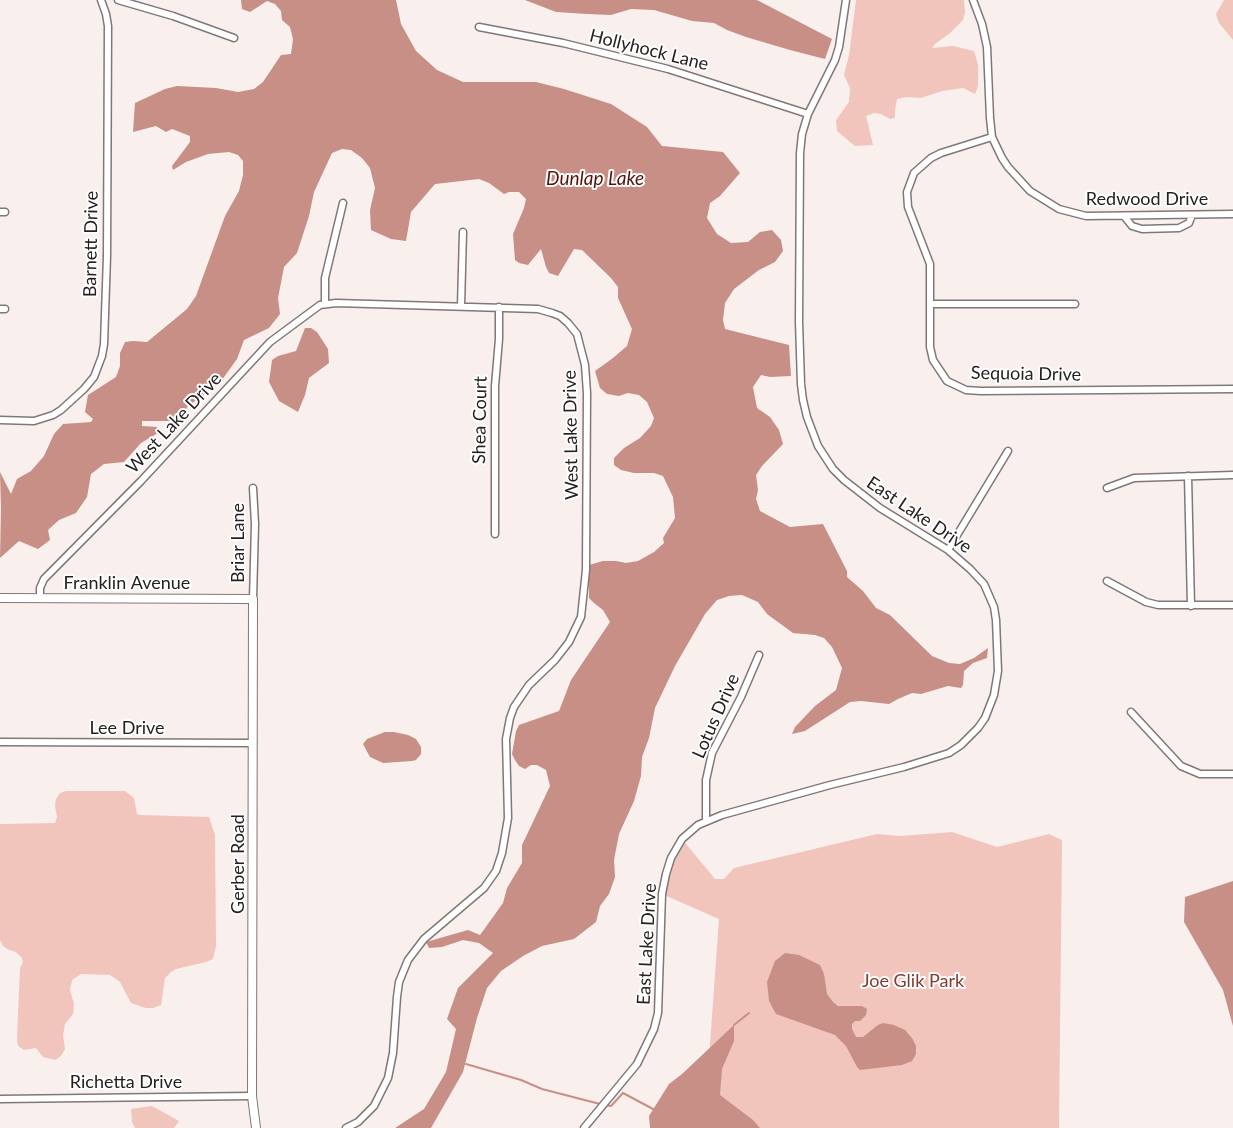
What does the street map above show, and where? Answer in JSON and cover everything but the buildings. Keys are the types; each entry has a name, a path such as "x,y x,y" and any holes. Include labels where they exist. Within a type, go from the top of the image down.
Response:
{"street":[{"name":"Barnett Drive","path":"0,420 34,420 53,415 61,410 94,377 102,356 106,266 108,26 106,14 100,0"},
{"path":"118,0 173,16 234,38"},
{"name":"East Lake Drive","path":"584,1128 637,1064 650,1037 658,1013 661,917 666,874 671,858 682,839 690,831 706,821 744,808 940,757 961,745 985,718 997,683 996,620 994,607 984,584 948,550 880,508 844,480 825,457 812,432 807,417 801,384 800,153 802,134 808,114 830,73 839,47 846,0"},
{"name":"Redwood Drive","path":"974,1 982,24 988,58 992,138 1002,158 1030,191 1059,209 1080,215 1233,214"},
{"name":"Hollyhock Lane","path":"479,27 668,68 808,114"},
{"name":"Sequoia Drive","path":"992,138 934,156 918,168 911,179 907,192 908,207 930,264 930,347 933,360 947,381 966,390 981,392 1233,389"},
{"path":"325,304 325,278 343,203"},
{"path":"1124,216 1132,226 1142,229 1180,228 1189,223 1192,215"},
{"path":"461,306 463,232"},
{"name":"West Lake Drive","path":"40,598 40,588 44,579 141,481 270,342 320,305 336,302 538,309 552,313 575,330 582,350 587,380 586,570 581,617 569,642 555,660 529,685 514,707 510,718 506,739 508,818 502,853 496,871 484,888 430,934 408,960 403,970 397,997 393,1053 388,1078 374,1106 358,1122 346,1128"},
{"path":"930,304 1075,304"},
{"name":"Shea Court","path":"495,534 495,386 500,307"},
{"path":"948,550 1008,451"},
{"path":"1188,476 1191,606"},
{"path":"1107,488 1134,478 1233,476"},
{"name":"Briar Lane","path":"253,488 255,524 253,599"},
{"path":"1107,581 1146,602 1158,605 1233,605"},
{"name":"Franklin Avenue","path":"0,598 253,599"},
{"name":"Gerber Road","path":"253,599 252,1096 256,1128"},
{"name":"Lotus Drive","path":"706,821 706,780 712,753 741,697 759,655"},
{"path":"1131,712 1181,766 1200,774 1233,774"},
{"name":"Lee Drive","path":"0,742 253,743"},
{"name":"Richetta Drive","path":"0,1098 252,1096"}],"green space":[{"path":"856,0 964,0 965,12 963,20 932,48 953,46 974,51 978,65 978,86 975,94 963,88 942,91 921,98 906,97 897,99 895,118 890,119 881,114 874,113 866,116 873,145 855,146 837,131 836,120 849,102 850,88 844,75 849,55"},
{"path":"1224,0 1233,0 1233,40 1219,23 1216,14"},
{"path":"66,791 125,791 134,798 137,814 140,815 209,817 215,835 216,946 213,959 176,969 170,973 165,978 161,1005 153,1008 146,1008 131,1003 120,982 110,975 81,974 72,980 70,990 74,1004 73,1014 65,1024 63,1035 65,1049 61,1056 55,1060 43,1057 36,1048 24,1050 18,1046 20,968 23,962 16,952 3,946 0,940 0,824 55,823 57,817 56,799 60,793"},
{"name":"Joe Glik Park","path":"952,832 997,847 1049,834 1062,840 1059,1128 704,1128 719,919 662,894 666,874 682,839 715,879 724,879 734,868 877,834 901,836"},
{"path":"152,1106 179,1121 174,1128 135,1128 132,1122 131,1109"}],"water":[{"name":"Dunlap Lake","path":"241,0 396,0 401,24 416,51 437,70 463,82 536,82 564,89 611,104 647,127 662,146 723,152 740,173 720,196 710,203 707,218 717,234 731,243 748,242 760,232 772,230 781,240 783,251 775,262 759,270 734,289 725,303 723,320 725,329 789,345 791,376 770,377 761,375 753,387 757,408 770,417 779,430 783,444 756,475 758,490 756,499 760,511 790,527 823,524 847,571 847,577 863,591 876,608 890,615 932,656 949,663 960,664 974,658 988,648 987,658 973,663 964,671 961,688 948,686 921,694 912,693 889,704 861,701 850,702 805,731 792,734 795,727 815,706 836,690 842,668 832,647 824,638 815,635 793,633 767,614 758,602 742,595 729,596 717,600 705,614 675,666 655,708 649,738 642,757 641,776 634,801 619,834 614,860 615,877 609,894 600,906 596,922 574,939 542,946 523,956 501,971 487,988 463,1072 431,1128 395,1128 424,1109 446,1072 456,1029 447,1019 458,988 493,953 479,943 463,940 442,947 429,948 426,942 468,930 480,935 503,903 507,888 522,863 522,845 550,786 546,770 537,765 531,765 525,769 519,766 515,760 512,754 516,731 519,725 559,711 571,680 610,622 603,610 589,598 589,565 603,561 626,563 638,561 654,552 664,543 663,538 675,518 673,497 663,476 654,473 634,473 621,470 614,465 614,458 624,448 640,438 651,426 654,418 647,402 639,395 628,393 619,396 607,394 600,388 595,371 627,346 632,329 618,298 618,287 611,278 582,250 574,249 558,276 549,273 541,249 528,265 515,260 513,234 526,199 519,192 504,194 489,183 479,179 435,184 411,212 406,241 391,239 371,230 370,210 375,188 370,168 362,158 351,150 342,149 332,153 314,192 309,216 297,253 284,267 278,298 280,314 269,328 244,340 237,359 219,384 188,406 179,420 142,421 142,426 157,427 158,433 141,443 124,462 104,464 91,474 87,497 76,513 59,520 48,530 50,540 38,549 19,541 0,558 0,472 11,494 17,479 31,471 44,456 54,434 63,424 91,422 93,419 85,412 88,395 116,377 120,366 120,353 125,342 147,342 187,309 196,296 225,216 239,191 243,175 243,161 238,155 229,152 208,154 186,162 173,170 172,166 190,142 190,136 172,129 166,132 156,126 133,132 135,103 165,89 177,86 216,88 238,92 254,89 263,82 281,55 291,54 293,39 290,27 282,20 281,11 275,4 267,1 250,12 242,9"},
{"path":"525,0 757,0 832,39 825,59 746,37 714,23 692,21 654,10 631,9 611,15 556,12"},
{"path":"305,328 311,328 317,332 328,349 329,363 309,378 298,412 279,401 269,382 272,360 278,356 296,351"},
{"path":"385,732 408,735 416,739 421,747 421,754 416,760 412,761 383,763 370,757 363,744 367,739"},
{"path":"1233,881 1233,1026 1223,990 1184,922 1185,897"},
{"path":"785,953 799,955 820,965 824,974 827,994 838,1006 862,1006 867,1009 866,1015 860,1021 855,1021 852,1024 856,1037 863,1037 883,1023 905,1030 916,1046 916,1054 912,1061 902,1065 860,1070 846,1046 835,1035 776,1014 769,1001 767,982 775,961"},
{"path":"734,1025 734,1041 722,1069 720,1095 753,1120 760,1128 650,1128 649,1116 669,1084"}],"waterway":[{"path":"734,1025 749,1013"},
{"path":"466,1064 521,1080 542,1089 600,1104"},
{"path":"605,1105 611,1106 623,1093 653,1109"}]}
